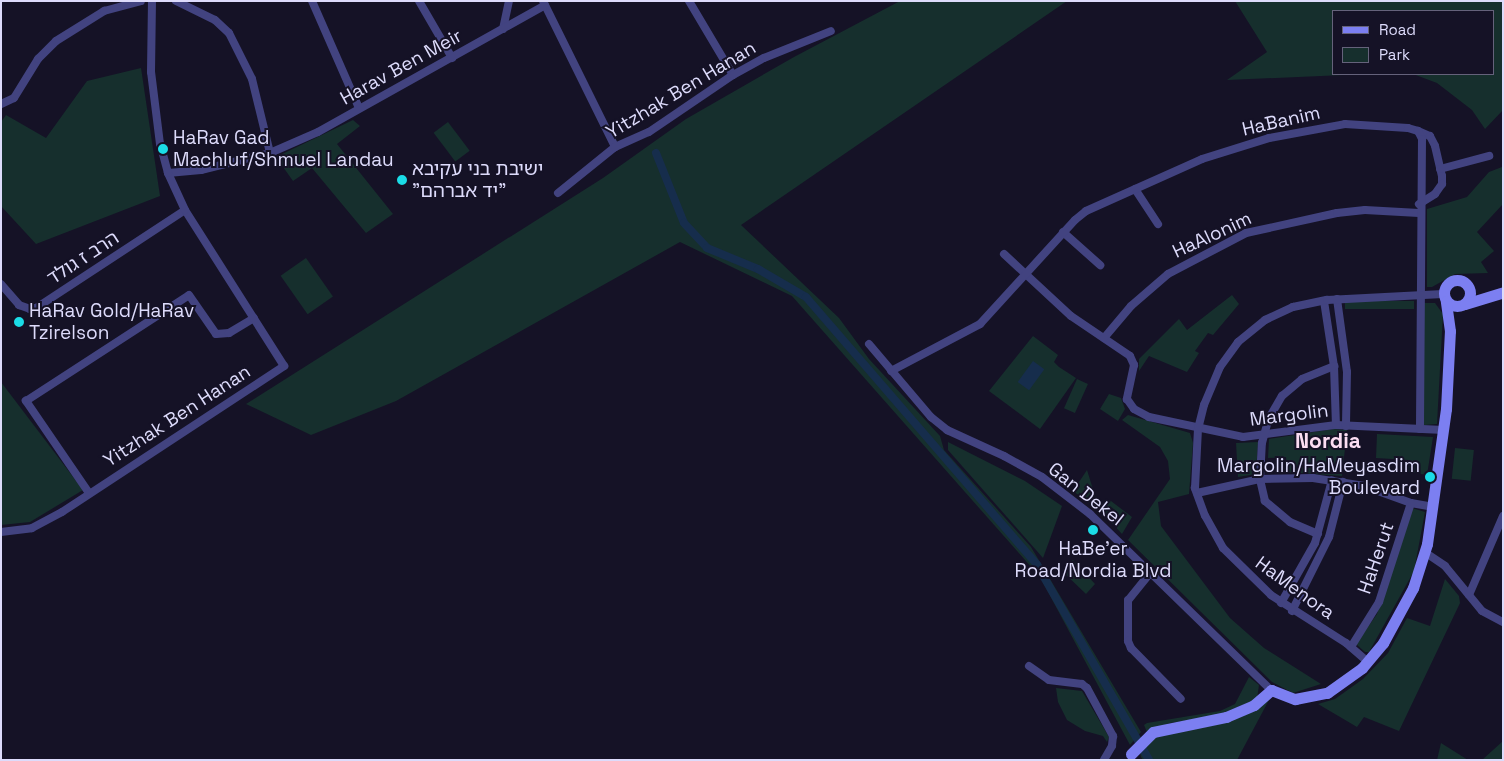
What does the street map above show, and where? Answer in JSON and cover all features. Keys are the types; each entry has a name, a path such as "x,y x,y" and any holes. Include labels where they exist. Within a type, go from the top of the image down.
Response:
{"street":[{"path":"1,104 14,98 38,59 56,40 104,11 141,1"},
{"path":"89,493 26,401 190,295 216,334 229,333 254,318 185,210 168,173 160,144 151,72 152,1"},
{"path":"176,1 209,16 229,33 252,78 270,153"},
{"path":"312,1 359,108"},
{"path":"419,1 452,58"},
{"path":"503,28 509,1"},
{"path":"689,1 733,75"},
{"path":"544,3 615,147"},
{"name":"Harav Ben Meir","path":"168,173 201,170 270,153 452,58 544,3"},
{"name":"Yitzhak Ben Hanan","path":"558,193 615,147 649,132 733,75 764,58 831,31"},
{"name":"HaBanim","path":"891,371 980,324 1080,214 1221,152 1293,133 1346,124 1418,131"},
{"path":"1418,131 1430,136 1440,169 1442,184 1439,189 1419,204"},
{"path":"1418,131 1422,139 1419,204 1420,429"},
{"path":"1440,169 1489,156"},
{"path":"1135,189 1158,224"},
{"name":"הרב ז גולד","path":"1,284 19,305 30,309 36,308 185,210"},
{"name":"HaAlonim","path":"1104,338 1131,306 1168,274 1246,233 1344,212 1419,213"},
{"path":"1063,232 1100,265"},
{"path":"1004,254 1071,316 1104,338 1133,361 1127,393 1129,405 1149,417 1198,429"},
{"path":"1450,331 1445,286 1452,280 1460,280 1482,292 1502,293"},
{"path":"1128,757 1153,732 1226,717 1254,705 1271,690 1295,699 1313,698 1340,686 1368,662 1400,613 1426,553 1444,430 1450,331 1454,314 1470,296 1468,286"},
{"path":"1445,298 1463,305 1502,293"},
{"name":"HaMenora","path":"1368,662 1351,647 1281,603 1240,568 1223,548 1196,490 1198,429 1215,377 1247,333 1277,313 1337,299 1419,294 1445,298"},
{"path":"1337,299 1347,372 1346,426"},
{"path":"1324,301 1334,366 1336,425"},
{"name":"Yitzhak Ben Hanan","path":"1,532 32,528 62,512 284,366 254,318"},
{"name":"Gan Dekel","path":"868,344 932,417 947,430 1004,456 1052,484 1110,531 1271,690"},
{"path":"1318,534 1274,511 1265,501 1260,479 1264,435 1282,396 1302,379 1334,366"},
{"name":"Margolin","path":"1198,429 1243,437 1336,425 1444,430"},
{"path":"1196,490 1260,479 1332,480 1381,491 1411,503 1434,507"},
{"path":"1281,603 1299,575 1318,534 1332,480"},
{"path":"1292,610 1327,543 1343,482"},
{"path":"1196,490 1212,484"},
{"name":"HaHerut","path":"1351,647 1379,602 1411,503"},
{"path":"1469,595 1503,516"},
{"path":"1426,553 1446,566 1482,611 1503,622"},
{"path":"1151,572 1128,600 1128,641 1131,648 1181,699"},
{"path":"1029,666 1049,680 1074,682 1087,688 1113,736 1112,746 1104,760"}],"green space":[{"path":"900,1 1067,1 741,225 839,318 869,359 940,436 944,450 1031,547 1141,732 1130,745 1040,577 792,296 680,242 396,401 311,435 246,404 603,178 686,119 794,57"},
{"path":"1235,1 1503,1 1503,110 1485,129 1472,110 1437,83 1416,75 1494,75 1494,10 1332,10 1332,75 1343,75 1227,80 1267,52"},
{"path":"141,68 160,196 36,244 1,206 1,122 6,115 46,138 87,81"},
{"path":"353,120 360,126 337,144 393,214 366,233 312,168 293,181 276,157"},
{"path":"448,122 470,151 455,162 434,133"},
{"path":"1502,167 1503,204 1477,232 1494,251 1481,262 1488,273 1455,274 1432,287 1427,287 1427,209 1467,197 1489,172"},
{"path":"306,258 333,297 308,314 281,276"},
{"path":"1232,295 1239,304 1213,335 1208,333 1195,351 1199,353 1187,372 1149,356 1139,371 1139,359 1179,319 1187,330"},
{"path":"1345,301 1414,301 1414,309 1345,309"},
{"path":"1423,303 1435,303 1443,314 1437,424 1424,425"},
{"path":"1033,336 1058,355 1054,362 1059,367 1076,378 1040,429 989,391"},
{"path":"1077,379 1088,384 1075,413 1064,408"},
{"path":"1,382 83,490 30,522 1,525"},
{"path":"1109,394 1121,398 1125,409 1118,421 1100,409"},
{"path":"1128,415 1190,433 1193,443 1189,494 1158,502 1161,526 1230,618 1264,648 1321,684 1293,693 1272,682 1128,540 1170,479 1168,461 1160,447 1122,420"},
{"path":"1334,429 1347,430 1342,476 1287,472 1286,457 1268,458 1269,439"},
{"path":"1377,434 1433,437 1427,475 1408,472 1408,460 1376,458"},
{"path":"948,442 1025,481 1062,506 1043,558 948,450"},
{"path":"1258,442 1256,474 1238,477 1236,443"},
{"path":"1455,448 1474,450 1471,481 1452,479"},
{"path":"1087,470 1096,499 1103,504 1106,500 1111,501 1132,517 1122,534 1102,512 1073,491"},
{"path":"1412,508 1425,512 1414,571 1369,652 1365,652 1356,644 1377,614"},
{"path":"1073,560 1095,584 1086,594 1062,571"},
{"path":"1445,579 1459,596 1460,603 1399,731 1364,717 1357,727 1318,704 1335,699 1363,679 1388,653 1407,618 1430,626"},
{"path":"1249,677 1259,685 1257,699 1216,716 1170,723 1147,732 1144,725 1147,723 1220,711 1235,704"},
{"path":"1056,688 1082,691 1109,737 1107,742 1103,736 1085,731 1067,720 1058,702"},
{"path":"1270,698 1237,760 1143,760 1141,757 1140,753 1152,737 1215,725 1248,713"},
{"path":"1503,741 1503,760 1482,760"},
{"path":"1441,743 1468,760 1437,760"}],"water":[{"path":"1033,361 1044,369 1029,390 1018,382"}],"waterway":[{"path":"656,153 684,223 707,248 758,269 806,297 1037,565 1149,760"}],"place":[{"name":"HaRav Gad Machluf/Shmuel Landau","path":"163,149"},
{"name":"ישיבת בני עקיבא \"יד אברהם\"","path":"402,180"},
{"name":"HaRav Gold/HaRav Tzirelson","path":"19,322"},
{"name":"Margolin/HaMeyasdim Boulevard","path":"1430,477"},
{"name":"HaBe'er Road/Nordia Blvd","path":"1093,530"}],"district":[{"name":"Nordia","path":"1328,441"}]}
